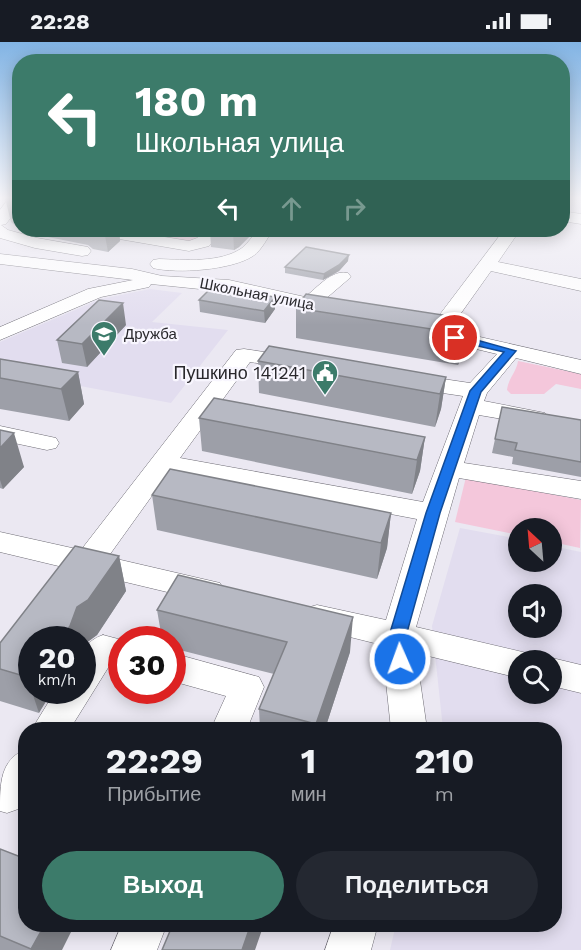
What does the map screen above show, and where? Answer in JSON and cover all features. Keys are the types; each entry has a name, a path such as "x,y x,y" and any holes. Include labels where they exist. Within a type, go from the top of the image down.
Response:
{"street":[{"path":"26,240 162,264 230,258 249,251 257,240"},
{"path":"156,240 189,246 205,240"},
{"path":"437,333 504,240"},
{"name":"Школьная улица","path":"0,259 132,274 162,280 229,286 350,314"},
{"path":"485,264 581,285"},
{"path":"308,304 342,278"},
{"path":"0,334 96,293 162,280"},
{"path":"415,328 581,367"},
{"path":"408,722 397,636 433,513 473,399 511,351"},
{"path":"46,586 77,560 163,463 244,355 314,366"},
{"path":"383,376 564,423"},
{"path":"0,433 47,443"},
{"path":"163,463 433,513"},
{"path":"448,468 581,490"},
{"path":"0,542 234,597"},
{"path":"290,611 508,661"},
{"path":"96,657 102,648 108,650"},
{"path":"186,671 247,687 232,722"},
{"path":"562,674 581,679"},
{"path":"54,722 66,704"},
{"path":"134,950 142,932"},
{"path":"348,950 354,932"}],"shaded area":[{"name":"Дружба","path":"150,289 182,293 152,322 228,330 171,403 0,371 0,342 101,299"},
{"path":"518,361 581,374 581,389 556,384 544,394 511,394 507,390"},
{"path":"466,477 581,500 580,548 562,544 562,518 508,518 508,533 455,522"},
{"path":"460,528 508,537 508,572 562,572 562,548 581,552 581,950 390,950 394,932 562,932 562,722 442,722 432,626"}],"building":[{"path":"306,247 349,255 339,265 324,274 285,267"},
{"path":"212,287 275,297 264,311 199,300"},
{"path":"306,294 469,319 463,334 296,308"},
{"path":"99,300 123,303 82,344 57,340"},
{"path":"269,346 446,377 440,394 258,361"},
{"path":"0,359 78,372 61,389 0,378"},
{"path":"214,398 425,437 417,460 199,418"},
{"path":"502,407 581,420 581,462 515,450 517,443 495,439"},
{"path":"0,430 14,433 0,448"},
{"path":"170,469 391,513 381,543 152,495"},
{"path":"75,546 119,556 88,600 77,607 70,626 18,626 18,674 0,669 0,643"},
{"path":"178,575 353,617 317,722 308,722 259,709 287,642 157,610"},
{"path":"0,849 18,856 18,932 41,932 31,949 0,936"},
{"path":"170,932 248,932 242,950 162,950"}],"place":[{"name":"Дружба","path":"104,357"},
{"name":"Пушкино 141241","path":"325,396"}],"route":[{"path":"400,659 397,636 455,447 476,391 511,351 455,338"}]}
